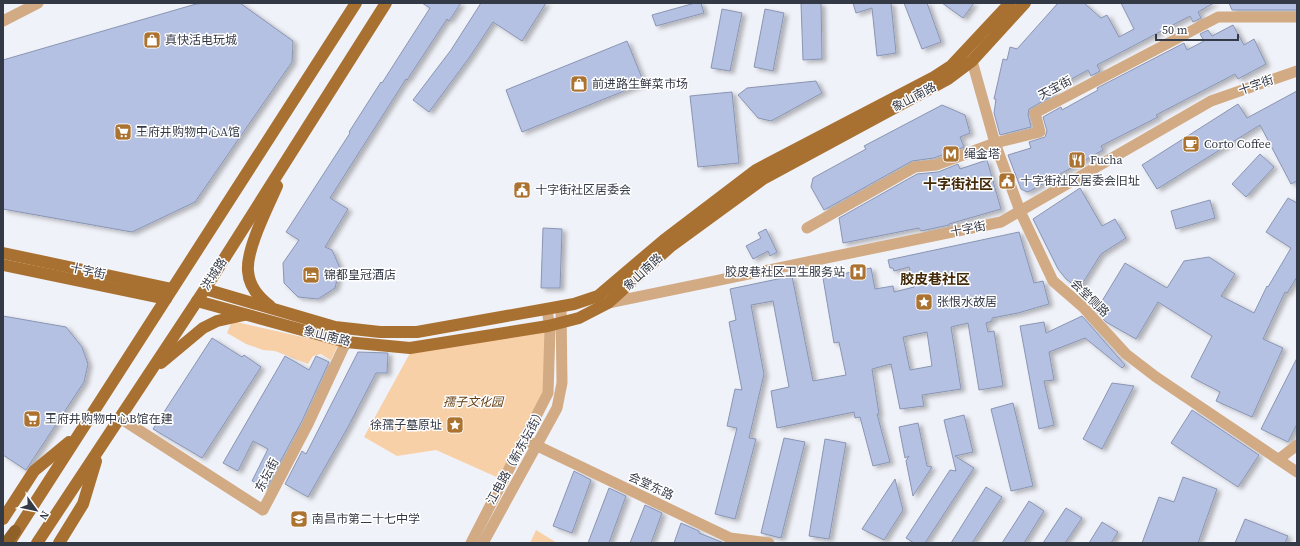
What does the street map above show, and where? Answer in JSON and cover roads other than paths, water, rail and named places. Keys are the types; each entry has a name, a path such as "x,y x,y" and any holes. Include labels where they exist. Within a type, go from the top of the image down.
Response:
{"highway":[{"path":"6,543 15,531"}],"main road":[{"path":"9,543 15,531 356,3"},
{"name":"洪城路","path":"37,543 205,289 386,3"},
{"name":"象山南路","path":"205,289 335,327 380,332 417,332 547,309 598,296 664,240 756,170 934,77 951,66 1010,3"},
{"name":"象山南路","path":"197,301 346,342 410,348 550,326 579,318 608,303 670,247 763,179 948,79 972,61 1025,3"},
{"path":"274,309 260,299 255,291 248,270 250,252 293,151"},
{"name":"十字街","path":"3,253 169,294"},
{"name":"十字街","path":"3,265 169,294"},
{"path":"150,372 203,328 217,321 246,314"},
{"path":"3,519 34,471 78,435"},
{"path":"59,543 83,504 99,450"}],"street":[{"path":"3,21 38,3"},
{"name":"天宝街","path":"807,228 916,167 936,165 995,142 1040,132 1035,113 1218,17 1297,17"},
{"name":"会堂侧路","path":"972,61 995,142 1020,210 1053,281 1083,307 1126,354 1156,377 1297,472"},
{"name":"十字街","path":"608,303 1001,222 1211,101 1297,71"},
{"name":"江电路（新东坛街）","path":"483,543 557,408 562,383 561,306"},
{"name":"江电路（新东坛街）","path":"471,543 548,393 550,326 547,309"},
{"name":"东坛街","path":"120,418 263,510 308,424 346,342"},
{"name":"会堂东路","path":"525,440 730,538 769,543"},
{"path":"1279,459 1297,445"}],"place":[{"name":"真快活电玩城","path":"152,40"},
{"name":"前进路生鲜菜市场","path":"579,84"},
{"name":"王府井购物中心A馆","path":"123,132"},
{"name":"Corto Coffee","path":"1191,144"},
{"name":"绳金塔","path":"951,154"},
{"name":"Fucha","path":"1077,160"},
{"name":"十字街社区居委会旧址","path":"1007,181"},
{"name":"十字街社区居委会","path":"522,190"},
{"name":"胶皮巷社区卫生服务站","path":"858,272"},
{"name":"锦都皇冠酒店","path":"311,275"},
{"name":"张恨水故居","path":"924,302"},
{"name":"王府井购物中心B馆在建","path":"32,419"},
{"name":"徐孺子墓原址","path":"455,425"},
{"name":"南昌市第二十七中学","path":"299,519"}],"district":[{"name":"十字街社区","path":"958,184"},
{"name":"胶皮巷社区","path":"935,279"}],"park label":[{"name":"孺子文化园","path":"473,402"}]}
